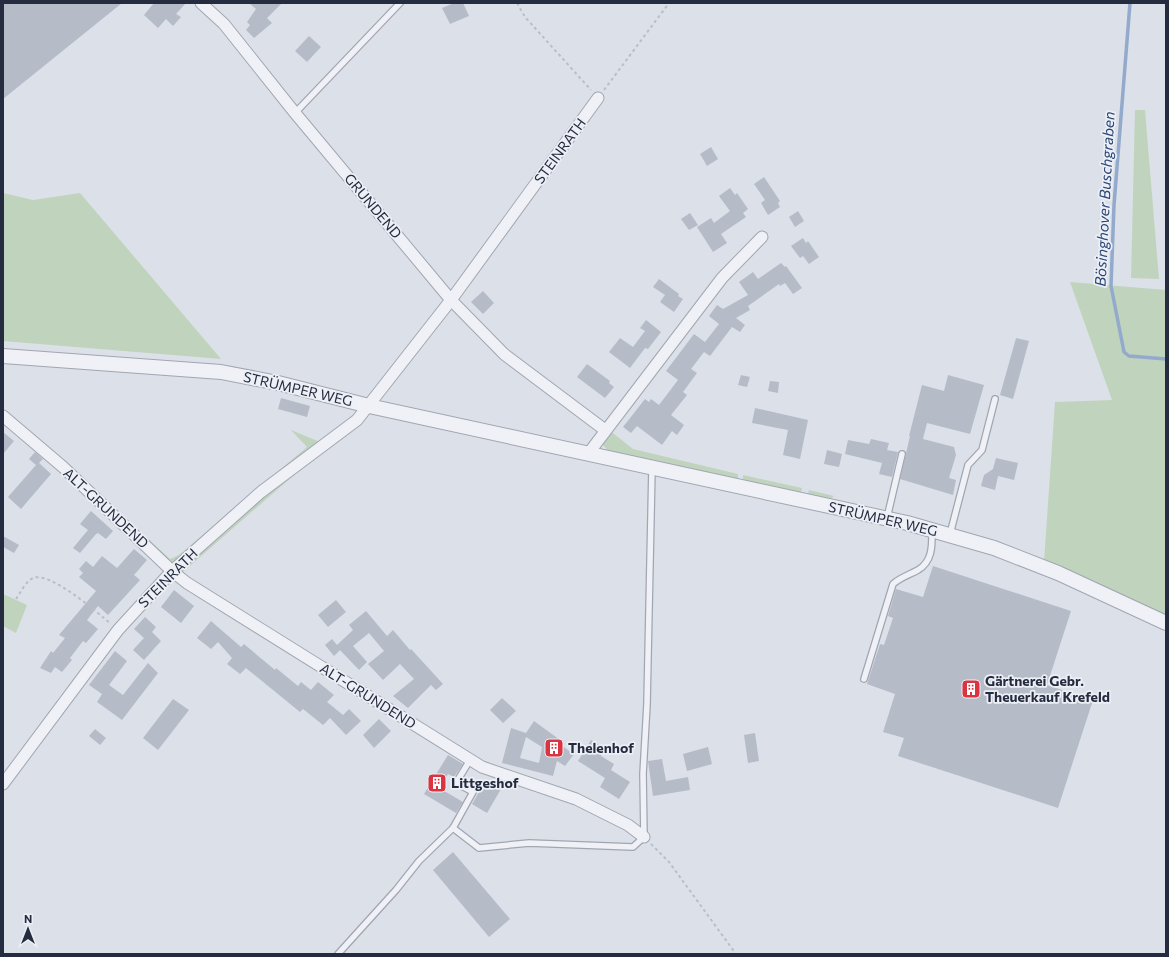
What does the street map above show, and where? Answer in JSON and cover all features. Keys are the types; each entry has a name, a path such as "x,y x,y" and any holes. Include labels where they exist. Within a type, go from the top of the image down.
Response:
{"street":[{"name":"GRUNDEND","path":"201,3 224,24 294,113 451,300 504,354 605,430"},
{"name":"STEINRATH","path":"451,300 598,98"},
{"path":"588,454 722,278 762,237"},
{"path":"369,406 451,300"},
{"name":"STRÜMPER WEG","path":"3,356 221,372 278,383 369,406 887,518 950,534 994,548 1058,573 1166,623"},
{"name":"STEINRATH","path":"3,784 118,630 172,571 261,492 357,420 369,406"},
{"name":"ALT-GRUNDEND","path":"3,416 63,467 172,571 187,583 470,760 493,772 576,799 628,824 644,837"}],"lane":[{"path":"294,113 400,3"},
{"path":"950,534 968,466 982,450 995,399"},
{"path":"887,518 902,454"},
{"path":"453,828 479,848 529,843 633,847 644,837 643,774 647,704 652,468"},
{"path":"864,679 893,584 900,578 920,569 930,558 932,530"},
{"path":"338,954 396,890 419,861 453,828 473,792 456,783 470,760"}],"path":[{"path":"517,3 525,17 598,98 669,3"},
{"path":"16,599 29,581 34,578 47,579 88,603 118,630"},
{"path":"644,837 670,862 736,954"}],"green space":[{"path":"1135,110 1145,110 1159,279 1131,278"},
{"path":"3,193 33,200 80,193 221,359 3,341"},
{"path":"1070,282 1166,290 1166,619 1044,562 1055,402 1112,400"},
{"path":"3,408 66,463 170,559 179,555 307,447 291,430 320,442 292,462 175,563 168,562 3,412"},
{"path":"609,430 633,449 738,474 738,478 730,480 611,454 603,445 604,438"},
{"path":"327,446 183,572 181,568 263,495"},
{"path":"743,475 802,488 801,493 747,483 743,479"},
{"path":"809,490 834,496 828,501 814,498 808,494"},
{"path":"3,594 27,605 16,633 3,626"}],"building":[{"path":"3,3 122,3 3,99"},
{"path":"154,3 186,3 176,14 181,17 173,26 166,19 158,28 144,15"},
{"path":"249,3 282,3 267,18 272,23 254,38 246,30 250,25 247,22 256,9"},
{"path":"454,3 463,3 469,16 450,24 442,8"},
{"path":"309,36 321,47 307,62 295,51"},
{"path":"711,147 718,159 707,166 700,154"},
{"path":"764,177 780,201 778,203 780,207 768,215 761,203 765,200 754,184"},
{"path":"730,188 735,195 737,193 748,209 743,213 746,217 721,234 727,243 713,252 697,227 711,218 714,223 730,211 719,196"},
{"path":"798,211 804,221 795,227 789,217"},
{"path":"690,213 698,225 689,230 681,219"},
{"path":"803,238 806,243 808,241 819,257 809,264 803,256 800,258 791,246"},
{"path":"781,263 785,267 786,266 802,288 793,294 785,283 780,286 779,284 748,306 750,310 736,318 745,325 740,332 732,327 710,356 704,352 691,369 697,373 683,392 687,395 671,415 684,425 677,435 672,431 662,445 637,426 631,433 623,427 645,399 649,402 651,399 659,405 678,380 666,371 694,334 705,342 719,324 709,316 717,305 723,309 748,295 739,282 753,272 758,279"},
{"path":"659,279 679,294 678,296 683,299 674,312 660,302 665,295 653,287"},
{"path":"483,291 494,303 483,314 471,302"},
{"path":"646,320 661,332 648,349 645,348 630,368 609,352 620,338 633,347 645,331 640,328"},
{"path":"1016,338 1029,341 1013,399 1000,395"},
{"path":"587,364 610,381 609,383 614,387 605,398 577,377"},
{"path":"741,375 750,377 747,387 738,385"},
{"path":"948,375 984,385 970,434 927,423 923,439 954,447 956,455 949,478 956,480 953,495 900,479 922,385 944,391"},
{"path":"770,381 779,382 778,393 768,391"},
{"path":"281,398 310,406 307,417 278,409"},
{"path":"755,408 808,420 800,459 783,455 788,430 752,423"},
{"path":"3,432 14,441 3,454"},
{"path":"871,439 889,443 887,450 898,452 892,477 879,474 882,463 845,454 848,440 869,444"},
{"path":"827,450 842,454 839,467 824,464"},
{"path":"35,452 43,459 39,463 51,474 21,509 8,497 36,465 29,459"},
{"path":"996,458 1018,463 1014,480 998,476 995,490 981,486 984,475 993,469"},
{"path":"91,511 113,531 106,539 98,533 96,534 80,553 73,548 88,530 80,524"},
{"path":"3,536 19,545 14,553 3,547"},
{"path":"134,549 147,560 134,575 140,580 108,615 98,606 87,620 98,629 86,643 83,641 70,658 72,660 62,672 55,667 51,673 40,668 51,651 53,653 65,638 59,635 96,591 79,577 83,573 79,569 86,561 93,567 102,556 117,568"},
{"name":"Gärtnerei Gebr. Theuerkauf Krefeld","path":"933,566 1071,611 1047,685 1093,700 1058,808 898,756 904,738 883,732 895,694 867,684 880,644 884,645 893,618 888,616 896,589 923,597"},
{"path":"174,590 194,606 181,623 161,607"},
{"path":"336,600 346,612 328,627 318,615"},
{"path":"366,611 387,636 393,630 443,684 436,690 431,685 408,708 393,696 414,679 400,664 383,680 368,664 384,651 369,633 353,646 367,662 359,670 340,650 334,656 325,645 332,639 337,645 353,630 349,625"},
{"path":"145,617 156,627 152,632 161,641 144,660 133,650 144,638 134,629"},
{"path":"211,621 241,647 244,644 275,670 276,668 298,686 301,682 311,690 318,682 334,695 327,702 343,715 349,709 361,721 346,735 330,718 323,725 303,709 300,712 246,668 240,674 227,664 232,658 218,642 211,649 197,638"},
{"path":"115,651 127,661 109,685 123,695 148,663 158,673 122,720 97,702 102,694 89,685"},
{"path":"502,698 516,711 503,723 490,710"},
{"path":"173,699 189,710 158,750 143,738"},
{"path":"379,719 391,731 374,748 363,735"},
{"name":"Thelenhof","path":"534,721 560,740 559,744 574,754 565,766 557,761 553,776 502,763 511,728 526,733","holes":["526,737 542,747 539,763 520,758"]},
{"path":"95,729 106,738 100,745 89,736"},
{"path":"755,733 759,761 748,763 744,735"},
{"path":"591,740 605,748 601,756 614,764 611,770 630,782 619,799 600,787 605,778 578,761"},
{"path":"708,747 712,764 687,771 683,754"},
{"name":"Littgeshof","path":"448,755 463,764 454,777 448,774 439,788 463,802 456,813 424,794"},
{"path":"662,759 666,781 688,777 690,790 653,796 648,761"},
{"path":"486,780 501,789 487,813 472,804"},
{"path":"453,852 510,919 489,937 433,870"}],"waterway":[{"name":"Bösinghover Buschgraben","path":"1130,3 1114,205 1111,286 1124,352 1129,356 1166,359"}],"place":[{"name":"Gärtnerei Gebr. Theuerkauf Krefeld","path":"971,689"},
{"name":"Thelenhof","path":"554,748"},
{"name":"Littgeshof","path":"437,783"}]}
